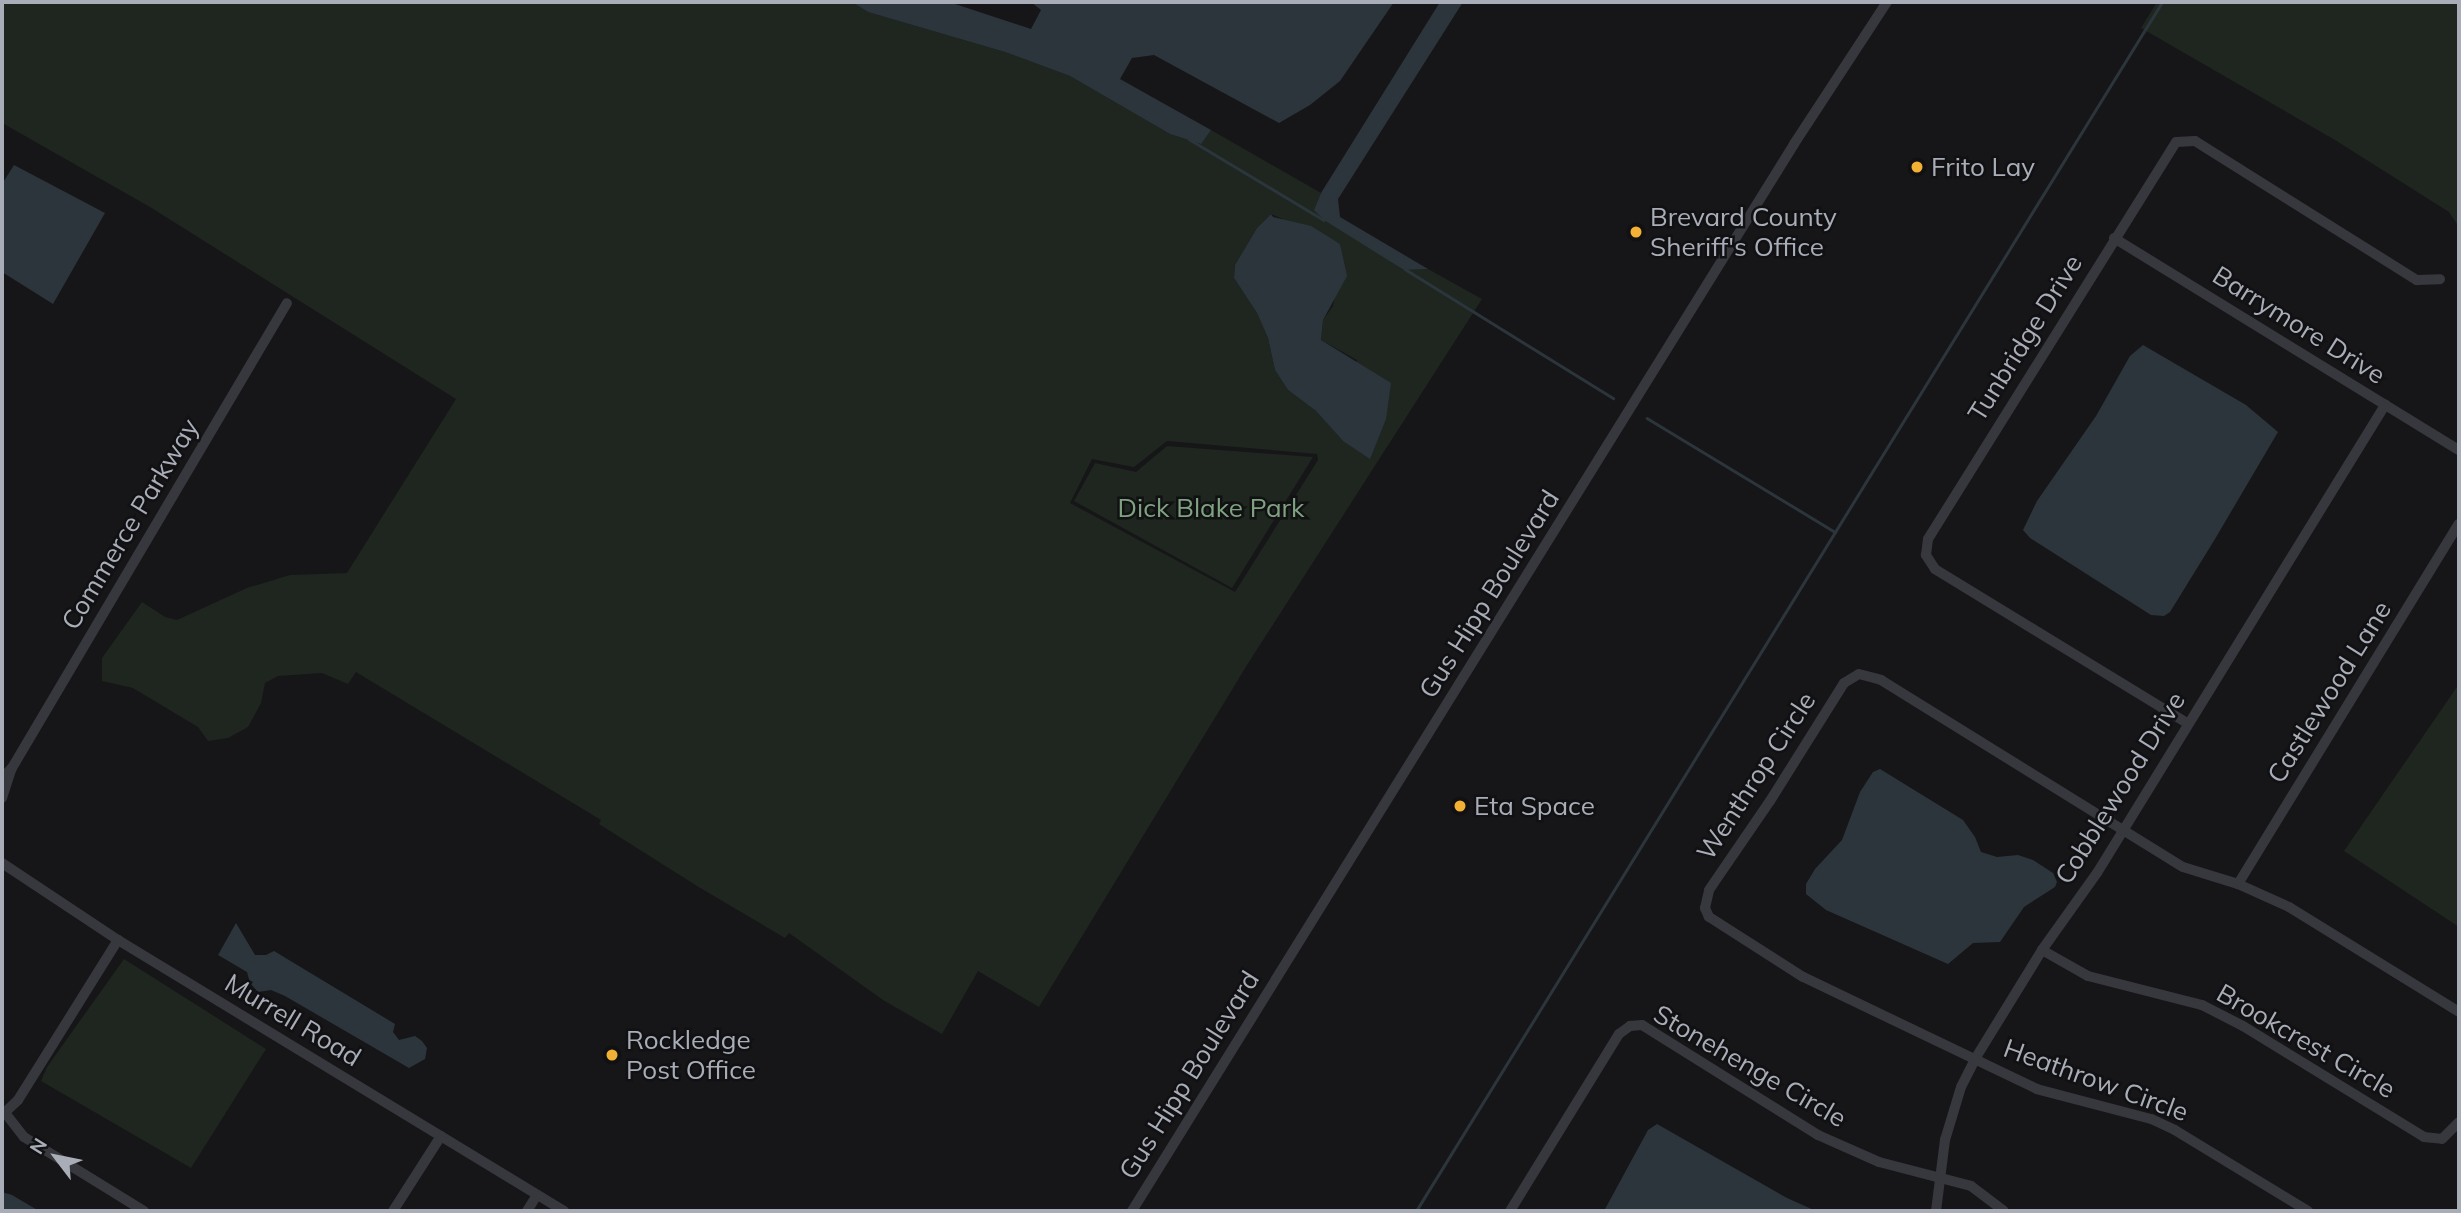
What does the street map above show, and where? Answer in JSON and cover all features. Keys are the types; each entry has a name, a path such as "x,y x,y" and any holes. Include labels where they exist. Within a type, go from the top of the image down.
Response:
{"street":[{"name":"Gus Hipp Boulevard","path":"1132,1211 1794,144 1887,2"},
{"name":"Tunbridge Drive","path":"2187,723 1935,569 1926,555 1928,539 2171,148 2183,139 2195,141 2417,279 2440,279"},
{"name":"Barrymore Drive","path":"2114,238 2459,450"},
{"name":"Commerce Parkway","path":"2,798 12,768 287,303"},
{"name":"Cobblewood Drive","path":"1936,1211 1939,1177 1954,1107 1975,1059 2042,950 2087,888 2123,831 2385,405"},
{"name":"Castlewood Lane","path":"2238,884 2459,524"},
{"name":"Wenthrop Circle","path":"1975,1059 1803,976 1717,924 1705,908 1709,890 1770,801 1844,683 1850,676 1859,674 1881,680 2123,831"},
{"name":"Commerce Parkway","path":"2,778 12,768"},
{"path":"2123,831 2183,867 2238,884 2289,907 2459,1012"},
{"name":"Murrell Road","path":"2,863 118,940 564,1211"},
{"path":"118,940 18,1100 4,1115 24,1137 144,1211"},
{"name":"Brookcrest Circle","path":"2042,950 2088,975 2202,1005 2243,1026 2424,1137 2442,1139 2449,1135 2459,1122"},
{"name":"Stonehenge Circle","path":"1510,1211 1619,1034 1630,1026 1642,1025 1818,1135 1879,1163 1939,1177"},
{"name":"Heathrow Circle","path":"1975,1059 2054,1095 2162,1124 2308,1211"},
{"path":"393,1211 441,1136"},
{"path":"1939,1177 1971,1186 2004,1211"},
{"path":"527,1211 537,1195"}],"green space":[{"path":"2,2 852,2 868,12 1005,52 1070,76 1170,134 1200,144 1211,130 1321,193 1314,210 1404,270 1428,269 1482,299 1247,665 1039,1007 978,971 942,1034 883,1000 789,933 785,938 697,886 599,824 601,820 356,672 348,684 322,673 278,676 265,683 261,703 248,727 228,738 208,741 198,727 133,688 102,681 102,658 142,602 165,617 177,620 247,588 290,575 347,573 456,399 150,207 4,124 2,127","holes":["1271,214 1340,244 1342,264 1333,306 1323,320 1321,340 1357,360 1343,441 1316,411 1288,390 1275,370 1268,338 1257,313 1234,278 1235,265 1257,228","1167,441 1317,454 1318,460 1235,592 1070,503 1092,459 1134,467"]},
{"path":"2157,2 2459,2 2459,227 2449,212 2335,140 2141,28"},
{"name":"Dick Blake Park","path":"1167,446 1313,457 1232,588 1074,501 1095,463 1136,472"},
{"path":"2459,684 2459,927 2344,851"},
{"path":"124,959 266,1049 191,1168 41,1081 47,1067"}],"shaded area":[{"path":"852,2 949,2 1031,29 1041,10 1031,2 1394,2 1340,81 1310,105 1279,123 1154,55 1132,58 1120,79 1211,130 1201,144 1170,134 1070,76 1005,52 868,12"},
{"path":"1440,2 1463,2 1338,199 1340,217 1428,269 1404,270 1324,220 1314,210 1321,193"},
{"path":"14,165 105,213 53,304 2,272 2,184"},
{"path":"1271,214 1273,217 1311,226 1340,244 1347,276 1323,320 1321,340 1391,383 1386,419 1370,459 1343,441 1316,411 1288,390 1275,370 1268,338 1257,313 1234,278 1235,265 1257,228"},
{"path":"2143,345 2246,405 2278,432 2170,612 2164,616 2151,615 2030,538 2023,530 2037,501 2096,416 2130,356"},
{"path":"1880,769 1963,820 1975,837 1981,852 1997,857 2018,855 2033,860 2053,873 2057,882 2055,887 2024,907 2000,942 1973,943 1948,964 1826,910 1806,894 1806,884 1815,869 1842,840 1860,792 1873,772"},
{"path":"236,923 255,955 266,955 274,951 395,1024 393,1032 399,1040 415,1036 427,1048 425,1059 409,1068 285,996 271,990 258,992 250,983 247,972 218,955"},
{"path":"1657,1124 1787,1198 1816,1211 1604,1211 1648,1130"},
{"path":"2,1192 12,1195 39,1211 2,1211"}],"waterway":[{"path":"1416,1211 2162,2"},
{"path":"1189,139 1324,220"},
{"path":"1405,269 1613,398"},
{"path":"1647,418 1835,532"}],"place":[{"name":"Frito Lay","path":"1917,167"},
{"name":"Brevard County Sheriff's Office","path":"1636,232"},
{"name":"Eta Space","path":"1460,806"},
{"name":"Rockledge Post Office","path":"612,1055"}]}
